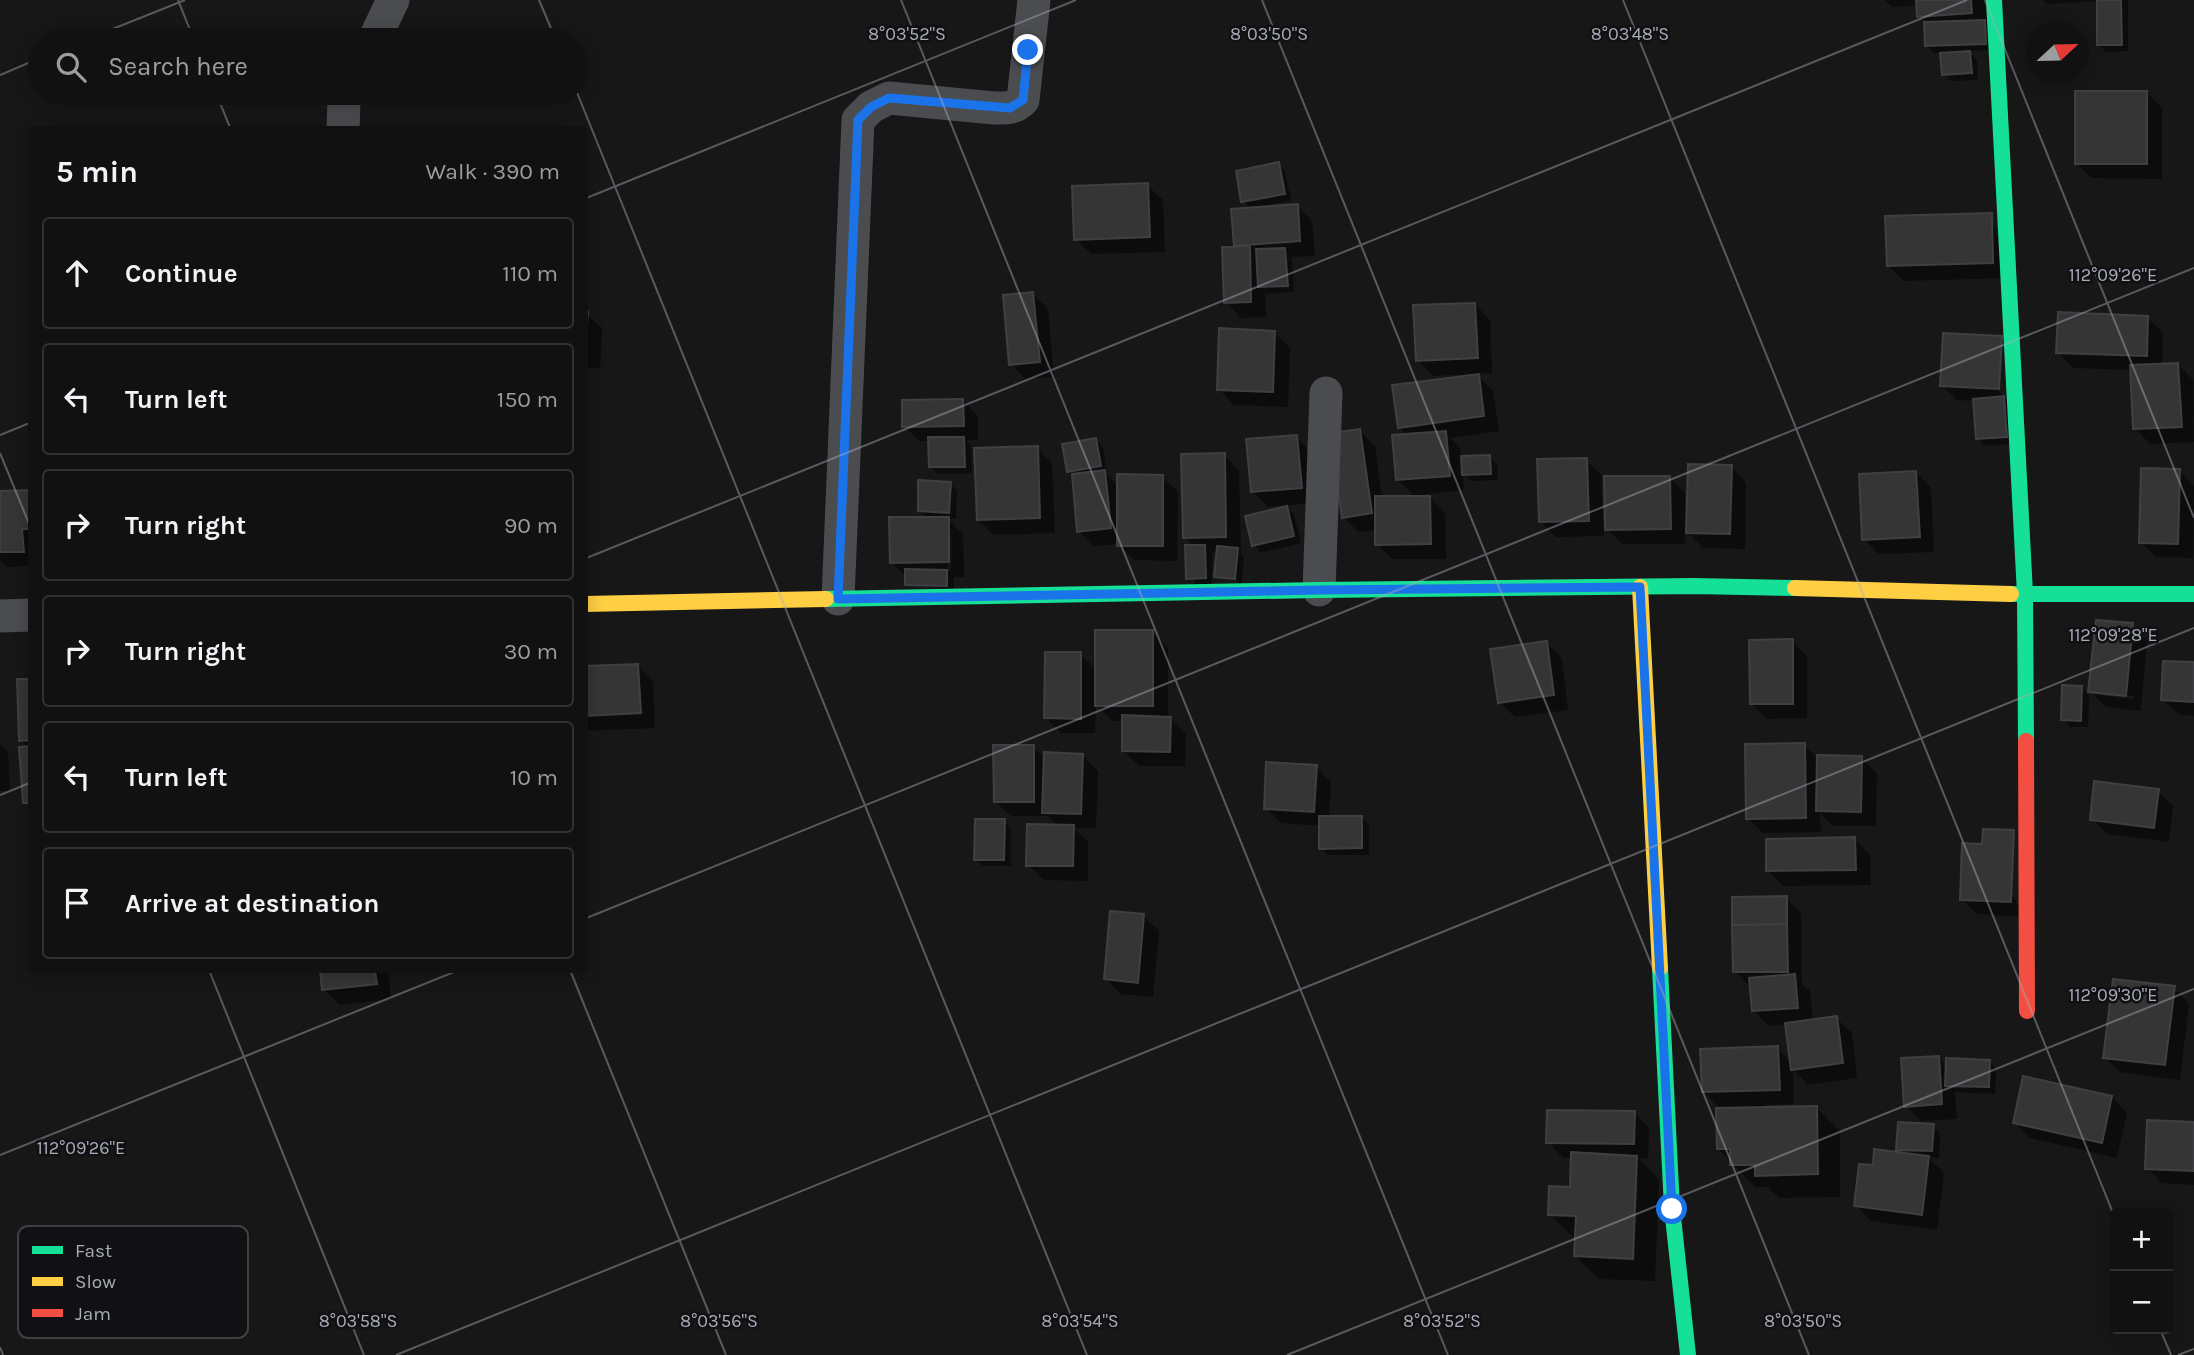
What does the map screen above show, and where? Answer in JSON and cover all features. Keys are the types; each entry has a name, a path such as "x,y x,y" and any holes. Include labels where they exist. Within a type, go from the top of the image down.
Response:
{"street":[{"path":"380,28 393,0"},
{"path":"838,599 858,120 871,107 889,98 994,108 1018,105 1023,100 1034,0"},
{"path":"1994,0 2025,594 2027,1011"},
{"path":"342,126 344,105"},
{"path":"1319,590 1326,393"},
{"path":"588,604 1694,586 2025,594 2194,594"},
{"path":"1640,587 1672,1209 1688,1355"},
{"path":"0,616 28,615"}],"building":[{"path":"1916,0 1971,0 1972,13 1917,17"},
{"path":"2097,0 2121,0 2122,45 2097,45"},
{"path":"1985,20 1986,44 1925,46 1924,22"},
{"path":"1970,51 1972,73 1942,75 1940,53"},
{"path":"2075,91 2147,91 2147,164 2075,164"},
{"path":"1279,162 1285,194 1241,202 1236,171"},
{"path":"1148,183 1150,237 1074,240 1072,186"},
{"path":"1298,204 1300,241 1234,246 1231,209"},
{"path":"1992,213 1993,263 1887,266 1885,216"},
{"path":"1250,246 1251,302 1224,303 1222,247"},
{"path":"1285,248 1288,286 1258,287 1256,249"},
{"path":"1033,292 1040,362 1009,365 1003,295"},
{"path":"1475,303 1478,358 1416,361 1413,305"},
{"path":"2058,312 2148,316 2147,356 2056,353"},
{"path":"1219,328 1275,331 1273,392 1217,390"},
{"path":"1943,333 2002,336 1999,389 1940,386"},
{"path":"2178,363 2182,427 2133,429 2130,365"},
{"path":"1479,374 1484,416 1398,428 1392,385"},
{"path":"2004,396 2007,437 1976,439 1973,399"},
{"path":"963,399 964,426 902,427 902,400"},
{"path":"1360,429 1372,513 1342,518 1330,433"},
{"path":"1446,431 1450,476 1396,480 1392,435"},
{"path":"1297,435 1302,488 1251,492 1246,439"},
{"path":"928,437 964,437 965,467 929,467"},
{"path":"1096,438 1101,466 1067,472 1062,444"},
{"path":"1038,446 1040,518 977,520 974,448"},
{"path":"1225,453 1226,537 1183,538 1181,454"},
{"path":"1490,455 1491,474 1462,475 1461,456"},
{"path":"1587,458 1589,521 1539,522 1537,459"},
{"path":"1688,464 1732,465 1730,534 1686,533"},
{"path":"2141,468 2180,469 2178,544 2139,543"},
{"path":"1105,470 1111,528 1077,532 1072,474"},
{"path":"1916,471 1920,537 1862,540 1859,474"},
{"path":"1117,474 1163,475 1163,546 1117,546"},
{"path":"1604,476 1670,476 1671,529 1605,530"},
{"path":"918,480 951,482 949,513 918,511"},
{"path":"28,490 28,529 22,529 24,552 0,552 0,491"},
{"path":"1375,496 1430,496 1431,544 1375,545"},
{"path":"1287,506 1294,536 1252,546 1245,516"},
{"path":"889,517 949,517 949,562 890,563"},
{"path":"1185,545 1205,545 1206,578 1186,579"},
{"path":"1217,546 1238,548 1235,579 1214,577"},
{"path":"905,569 947,570 947,586 905,585"},
{"path":"2096,620 2133,623 2126,696 2088,692"},
{"path":"1095,630 1153,630 1153,706 1095,706"},
{"path":"1793,639 1793,704 1750,704 1749,640"},
{"path":"1547,641 1554,695 1498,703 1490,649"},
{"path":"1045,652 1081,652 1081,719 1044,718"},
{"path":"2163,661 2194,662 2194,702 2161,700"},
{"path":"638,664 641,713 588,716 588,666"},
{"path":"17,679 28,679 28,740 19,741"},
{"path":"2062,685 2082,686 2081,721 2061,720"},
{"path":"1122,715 1171,717 1170,752 1122,751"},
{"path":"1805,743 1806,818 1746,819 1745,744"},
{"path":"993,745 1034,745 1034,802 994,802"},
{"path":"28,746 28,803 23,803 19,747"},
{"path":"1044,752 1083,754 1081,814 1042,813"},
{"path":"1817,755 1862,756 1861,812 1816,811"},
{"path":"1266,762 1317,765 1314,812 1264,809"},
{"path":"2094,781 2159,789 2154,828 2090,820"},
{"path":"1319,816 1362,816 1362,848 1319,849"},
{"path":"975,819 1005,819 1004,860 974,860"},
{"path":"1027,824 1074,825 1073,866 1026,866"},
{"path":"1983,829 2014,830 2011,902 1960,900 1962,843 1982,844"},
{"path":"1855,837 1856,870 1766,871 1766,839"},
{"path":"1787,896 1787,924 1732,925 1732,897"},
{"path":"1110,911 1144,914 1138,983 1104,979"},
{"path":"1787,924 1788,972 1733,972 1732,925"},
{"path":"320,973 375,973 377,984 322,990"},
{"path":"1795,974 1798,1008 1752,1011 1749,978"},
{"path":"2113,979 2175,986 2165,1065 2103,1058"},
{"path":"1837,1016 1843,1063 1791,1070 1785,1023"},
{"path":"1778,1046 1780,1090 1702,1092 1700,1049"},
{"path":"1939,1056 1942,1104 1904,1107 1901,1058"},
{"path":"1946,1058 1990,1060 1989,1087 1945,1086"},
{"path":"2023,1076 2112,1096 2102,1143 2013,1123"},
{"path":"1817,1106 1818,1174 1755,1176 1755,1165 1730,1165 1730,1149 1717,1149 1716,1108"},
{"path":"1547,1110 1635,1111 1634,1144 1546,1143"},
{"path":"2147,1120 2194,1122 2194,1171 2145,1169"},
{"path":"1898,1122 1934,1124 1932,1151 1896,1150"},
{"path":"1874,1149 1929,1156 1922,1215 1854,1206 1859,1164 1873,1165"},
{"path":"1571,1152 1637,1156 1633,1259 1574,1256 1576,1216 1548,1215 1549,1186 1570,1187"}],"traffic: fast":[{"path":"1994,0 2025,594 2026,741"},
{"path":"826,599 1319,590 1694,586 1795,588"},
{"path":"2011,594 2194,594"},
{"path":"1660,968 1672,1208 1688,1355"}],"traffic: slow":[{"path":"1640,587 1660,968"},
{"path":"1795,588 2011,594"},
{"path":"588,604 826,599"}],"traffic: jam":[{"path":"2026,741 2027,1011"}],"route":[{"path":"1028,50 1023,100 1018,105 994,108 889,98 871,107 858,120 838,599 1640,587 1672,1209"}]}
